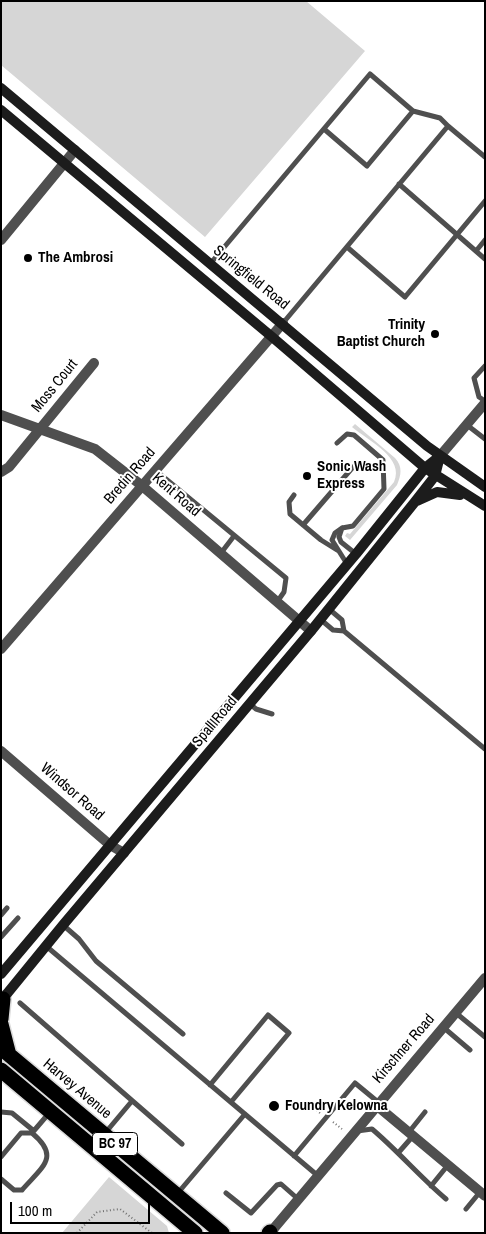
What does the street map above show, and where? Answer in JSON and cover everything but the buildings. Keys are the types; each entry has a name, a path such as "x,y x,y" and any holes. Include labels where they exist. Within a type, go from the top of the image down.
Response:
{"highway":[{"path":"1,1019 2,1000"},
{"path":"1,1024 5,1051"},
{"name":"Harvey Avenue","path":"5,1051 222,1233"},
{"name":"BC 97","path":"4,1075 50,1111 195,1233"}],"main road":[{"name":"Springfield Road","path":"1,88 210,264 283,322 440,456 485,487"},
{"name":"Springfield Road","path":"1,110 271,336 425,468 485,506"},
{"name":"Spall Road","path":"1,974 356,554 425,468 440,456"},
{"name":"Spall Road","path":"2,1000 329,609 435,476 440,456"},
{"path":"414,503 437,492 465,495"}],"street":[{"path":"1,240 75,150"},
{"name":"Bredin Road","path":"1,649 283,322"},
{"name":"Moss Court","path":"1,472 9,466 94,362"},
{"name":"Spall Road","path":"440,456 485,402"},
{"name":"Kent Road","path":"1,415 95,449 142,485 310,631"},
{"name":"Windsor Road","path":"1,751 110,845 124,853"},
{"name":"Kirschner Road","path":"270,1233 354,1131 485,978"},
{"path":"377,1104 482,1194"}],"lane":[{"path":"210,264 370,74 413,111 440,118 485,157"},
{"path":"324,129 367,166 413,111"},
{"path":"283,322 448,126"},
{"path":"399,184 485,259"},
{"path":"347,247 406,296 485,201"},
{"path":"476,251 485,240"},
{"path":"485,366 474,378 479,397 485,402"},
{"path":"467,424 485,439"},
{"path":"337,443 347,434 354,435 380,457 383,465 384,489 353,526 342,528 335,533 332,540 347,564"},
{"path":"303,525 353,467"},
{"path":"155,470 286,578 284,592 277,602"},
{"path":"294,495 288,502 290,514 337,550"},
{"path":"342,528 338,537 341,542 356,554"},
{"path":"221,554 234,536"},
{"path":"329,609 342,620 344,630 485,749"},
{"path":"320,619 333,630 344,630"},
{"path":"250,704 256,709 272,714"},
{"path":"1,915 7,908"},
{"path":"1,938 18,918"},
{"path":"63,925 80,939 96,961 183,1034"},
{"path":"46,946 317,1175"},
{"path":"20,1003 182,1144"},
{"path":"456,1012 485,1037"},
{"path":"210,1084 268,1015 289,1032 231,1102"},
{"path":"443,1027 470,1050"},
{"path":"294,1156 355,1083 377,1104"},
{"path":"104,1135 132,1101"},
{"path":"1,1158 21,1134 33,1132 50,1111"},
{"path":"1,1112 12,1112 42,1141 48,1150 47,1160 22,1190 14,1190 1,1179"},
{"path":"399,1152 425,1112"},
{"path":"176,1196 245,1114"},
{"path":"354,1131 372,1129 399,1152 446,1199"},
{"path":"431,1186 448,1165"},
{"path":"226,1193 250,1212 280,1184 298,1199"},
{"path":"466,1209 482,1194"}],"path":[{"path":"308,1104 321,1114"},
{"path":"333,1122 342,1129"},
{"path":"77,1233 97,1212 120,1209 152,1233"}],"shaded area":[{"path":"1,1 306,1 365,51 205,237 1,65"},
{"path":"355,424 395,458 399,465 400,478 397,485 350,540 345,536 347,533 350,534 394,482 396,473 390,458 376,444 352,427"},
{"path":"109,1177 167,1226 169,1233 62,1233"}],"place":[{"name":"The Ambrosi","path":"28,258"},
{"name":"Trinity Baptist Church","path":"435,334"},
{"name":"Sonic Wash Express","path":"307,476"},
{"name":"Foundry Kelowna","path":"274,1106"}]}
